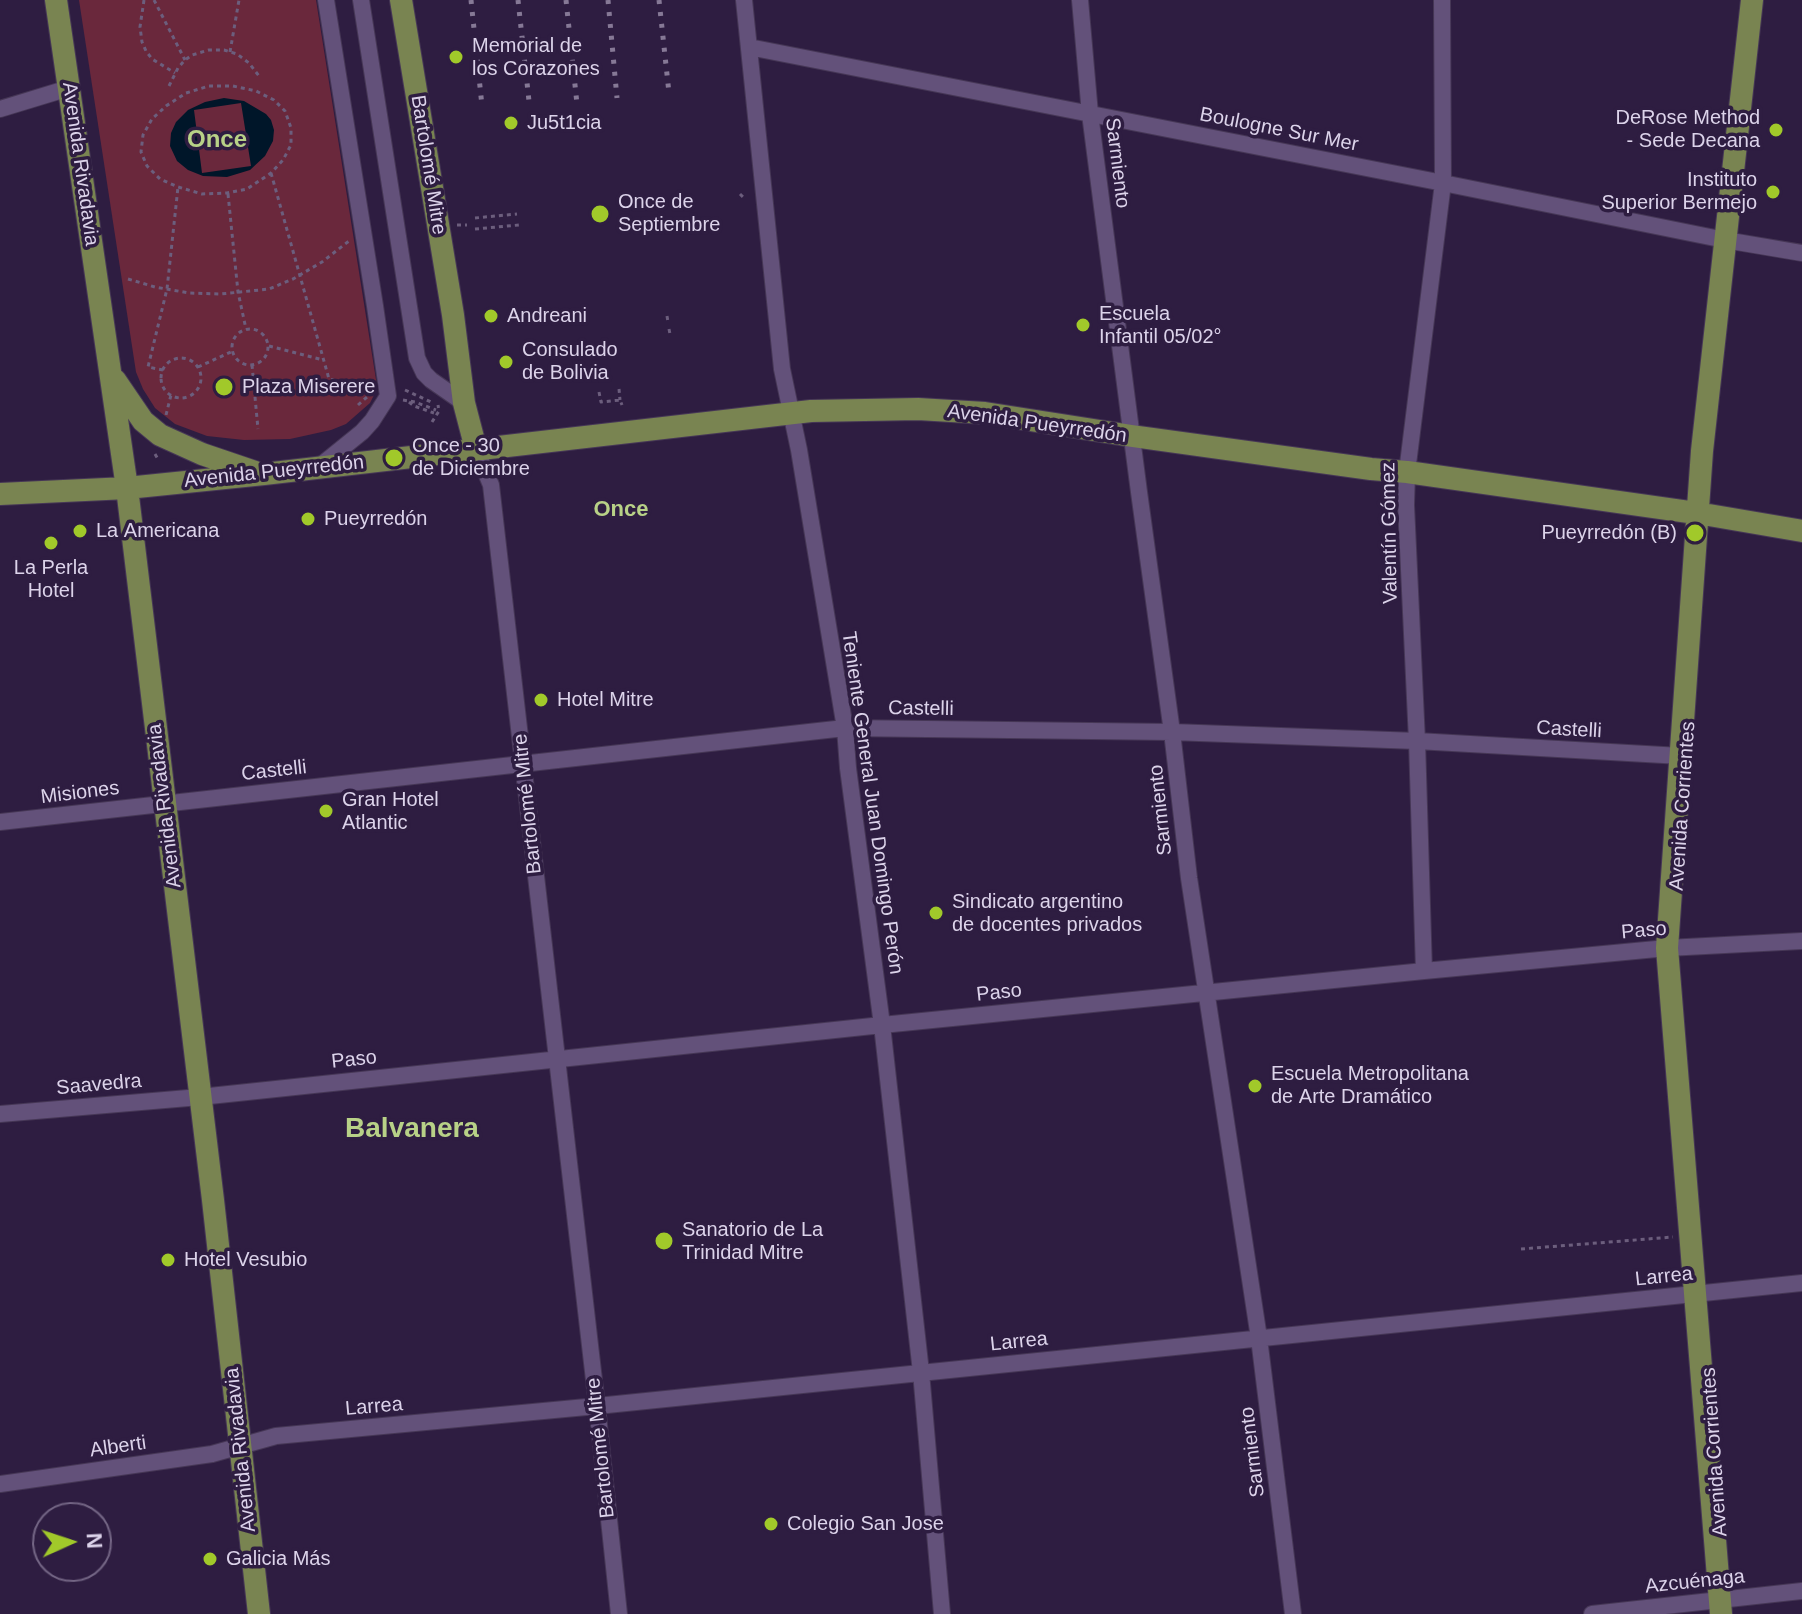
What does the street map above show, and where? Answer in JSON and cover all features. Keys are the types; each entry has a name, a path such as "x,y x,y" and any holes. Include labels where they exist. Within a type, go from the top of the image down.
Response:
{"main road":[{"name":"Avenida Rivadavia","path":"56,0 127,488 259,1614"},
{"name":"Bartolomé Mitre","path":"401,0 464,403 476,449"},
{"name":"Avenida Corrientes","path":"1720,1606 1667,948 1697,513 1752,0"},
{"path":"110,372 143,421 160,435 202,454 264,474"},
{"name":"Avenida Pueyrredón","path":"0,494 127,488 792,413 881,409 972,412 1044,421 1132,436 1697,513 1802,531"}],"street":[{"path":"316,469 362,432 388,396 326,0"},
{"path":"361,0 417,358 431,380 464,403"},
{"name":"Teniente General Juan Domingo Perón","path":"744,0 782,369 845,728 882,1025 921,1372 942,1614"},
{"name":"Sarmiento","path":"1080,0 1090,114 1189,878 1259,1338 1293,1614"},
{"name":"Valentín Gómez","path":"1424,971 1406,505 1407,472 1443,183 1442,0"},
{"name":"Boulogne Sur Mer","path":"749,47 1802,253"},
{"path":"0,109 69,88"},
{"name":"Bartolomé Mitre","path":"476,449 491,485 619,1614"},
{"name":"Castelli","path":"164,803 845,728 1172,732 1417,741 1681,756"},
{"name":"Misiones","path":"0,822 164,803"},
{"name":"Paso","path":"200,1097 1424,971 1667,948 1802,941"},
{"name":"Saavedra","path":"0,1114 200,1097"},
{"name":"Larrea","path":"241,1446 276,1436 1802,1283"},
{"name":"Alberti","path":"0,1484 212,1454 241,1446"},
{"name":"Azcuénaga","path":"1592,1614 1720,1606 1802,1591"}],"path":[{"path":"144,0 140,27 142,42 152,59 175,73"},
{"path":"154,0 185,60"},
{"path":"230,52 239,0"},
{"path":"169,86 185,60 209,50 237,54 259,76"},
{"path":"209,86 233,86 256,91 274,100 285,111 291,128 291,145 271,173 247,189 227,193 202,194 178,187 160,179 147,166 141,152 143,135 152,119 186,93 209,86"},
{"path":"271,173 329,379 376,391"},
{"path":"163,370 148,367 167,289 178,187"},
{"path":"227,193 238,292 246,329"},
{"path":"740,194 745,199"},
{"path":"475,218 517,214"},
{"path":"457,225 467,225"},
{"path":"475,229 519,225"},
{"path":"128,279 189,293 221,294 269,289 322,262 352,239"},
{"path":"667,316 668,322"},
{"path":"246,329 260,331 269,346 261,362 252,365 238,360 233,351 234,338 246,329"},
{"path":"269,346 324,361"},
{"path":"198,367 233,351"},
{"path":"178,358 191,360 198,367 201,383 194,394 181,398 165,389 162,383 166,364 178,358"},
{"path":"252,365 258,429"},
{"path":"619,389 622,405"},
{"path":"432,422 437,417 438,405 405,390 402,402 415,402 435,411"},
{"path":"599,392 601,402 620,400"},
{"path":"358,405 369,394"},
{"path":"165,418 171,395"},
{"path":"155,454 159,461"},
{"path":"1521,1249 1691,1236"}],"shaded area":[{"name":"Plaza Miserere","path":"79,0 316,0 377,386 370,403 346,424 290,439 244,440 207,436 175,424 155,408 143,389 136,372"}],"water":[{"path":"224,98 244,101 271,120 273,141 265,156 250,170 227,177 203,176 177,161 170,146 176,122 188,110","holes":["241,103 251,166 202,173 194,110"]}],"railway":[{"path":"471,0 482,106"},
{"path":"518,0 529,101"},
{"path":"566,0 577,104"},
{"path":"608,0 617,98"},
{"path":"659,0 669,93"}],"place":[{"name":"Memorial de los Corazones","path":"456,57"},
{"name":"Ju5t1cia","path":"511,123"},
{"name":"DeRose Method - Sede Decana","path":"1776,130"},
{"name":"Instituto Superior Bermejo","path":"1773,192"},
{"name":"Once de Septiembre","path":"600,214"},
{"name":"Andreani","path":"491,316"},
{"name":"Escuela Infantil 05/02°","path":"1083,325"},
{"name":"Consulado de Bolivia","path":"506,362"},
{"name":"Plaza Miserere","path":"224,387"},
{"name":"Once - 30 de Diciembre","path":"394,458"},
{"name":"Pueyrredón","path":"308,519"},
{"name":"La Americana","path":"80,531"},
{"name":"Pueyrredón (B)","path":"1695,533"},
{"name":"La Perla Hotel","path":"51,543"},
{"name":"Hotel Mitre","path":"541,700"},
{"name":"Gran Hotel Atlantic","path":"326,811"},
{"name":"Sindicato argentino de docentes privados","path":"936,913"},
{"name":"Escuela Metropolitana de Arte Dramático","path":"1255,1086"},
{"name":"Sanatorio de La Trinidad Mitre","path":"664,1241"},
{"name":"Hotel Vesubio","path":"168,1260"},
{"name":"Colegio San Jose","path":"771,1524"},
{"name":"Galicia Más","path":"210,1559"}],"district":[{"name":"Once","path":"217,140"},
{"name":"Once","path":"621,510"},
{"name":"Balvanera","path":"412,1129"}]}
